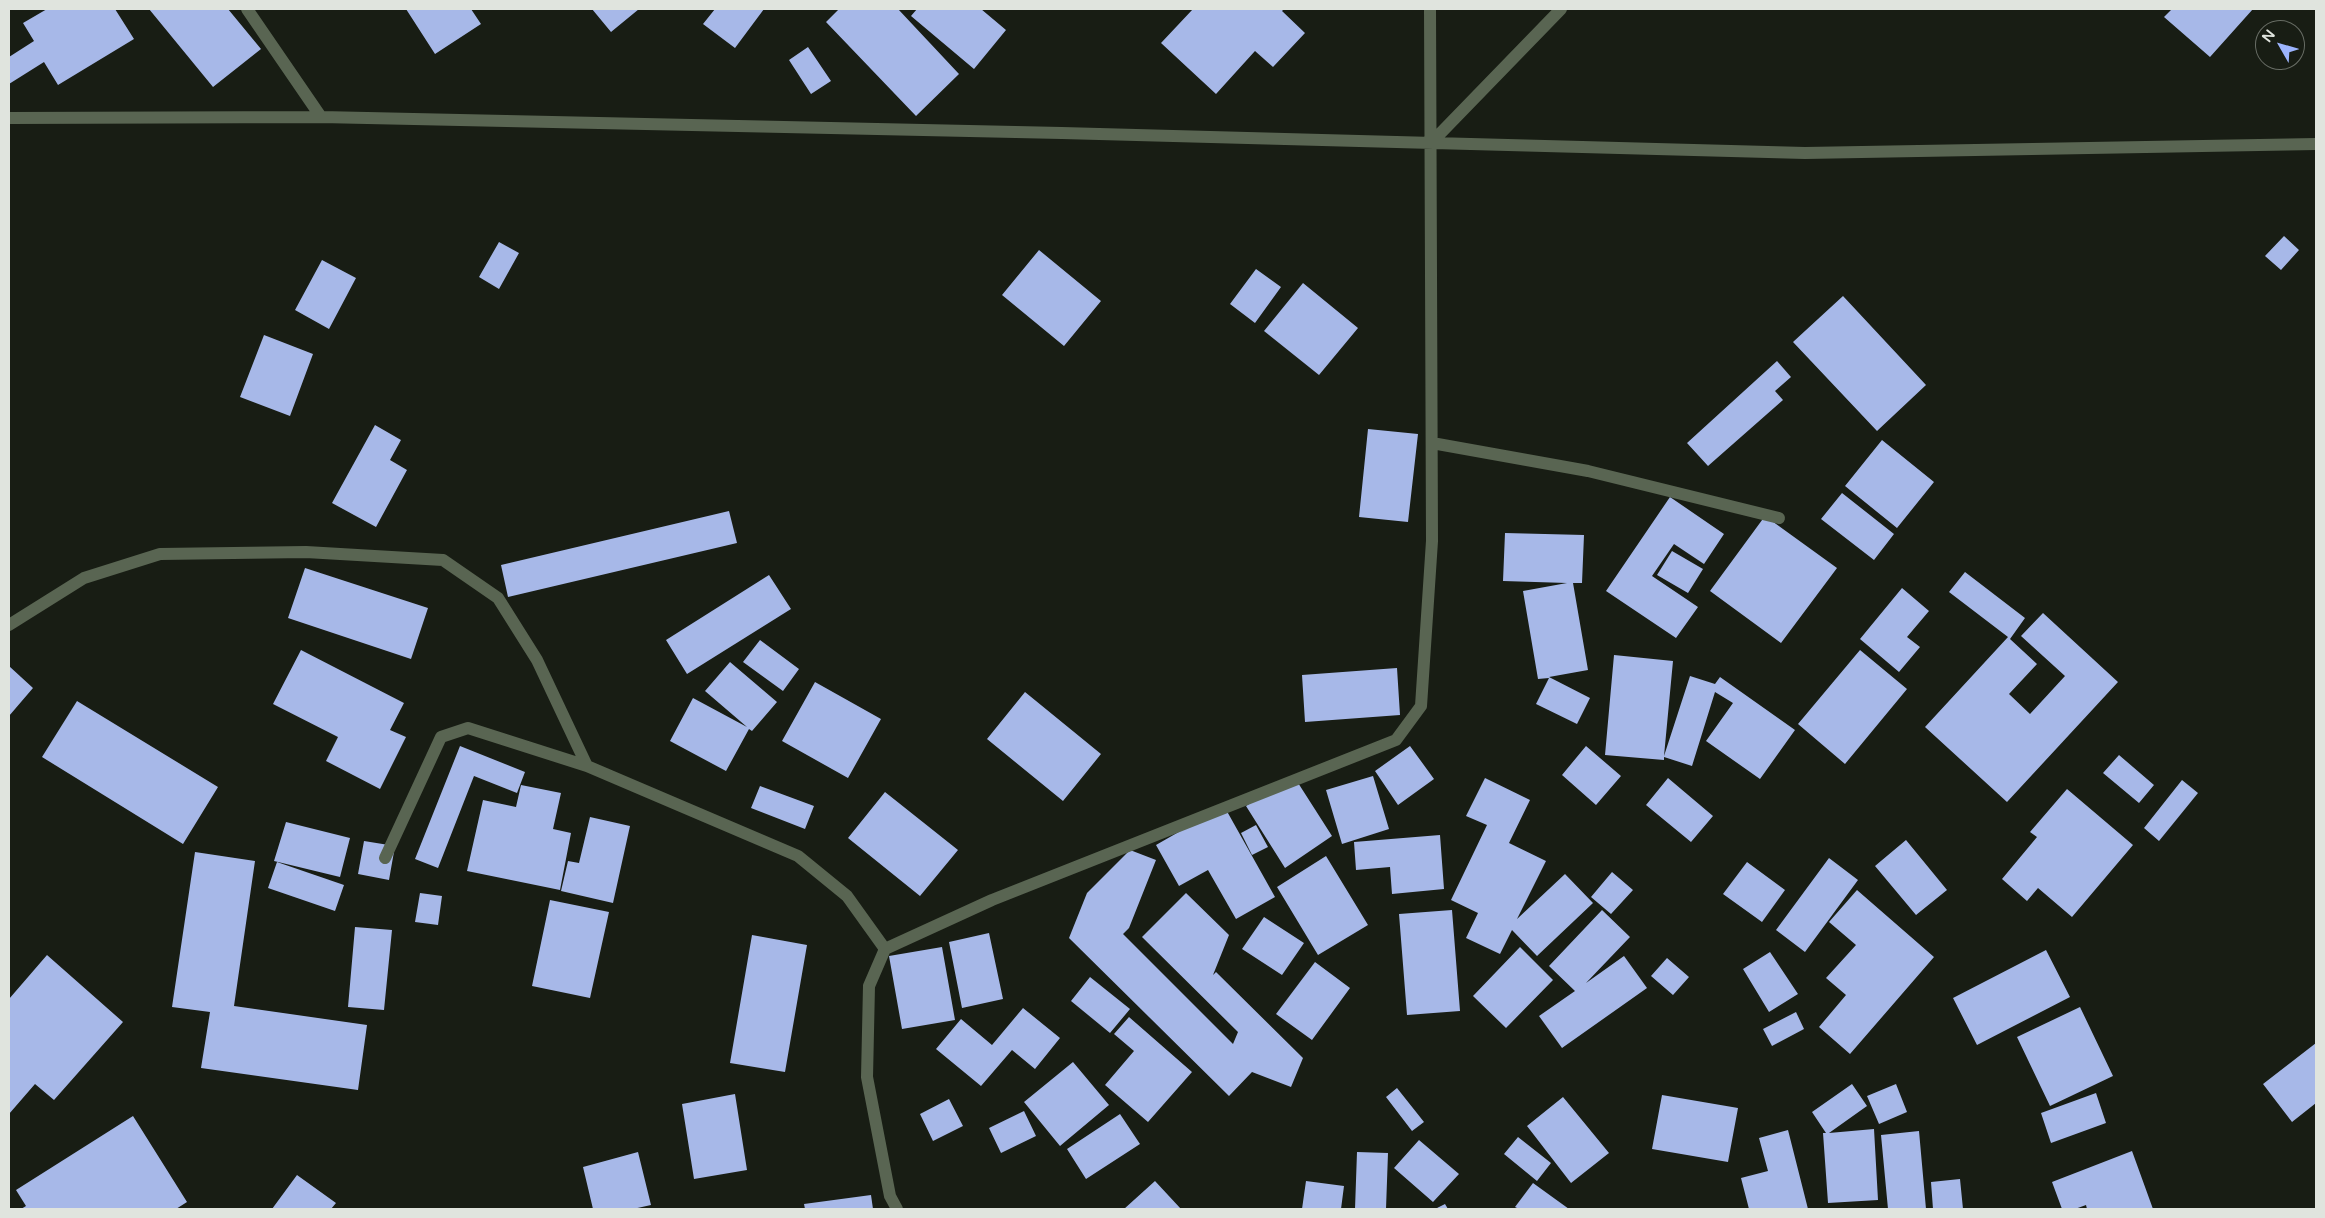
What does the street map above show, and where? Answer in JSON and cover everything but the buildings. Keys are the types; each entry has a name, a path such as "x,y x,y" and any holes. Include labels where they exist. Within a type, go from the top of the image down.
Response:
{"street":[{"path":"248,9 321,117"},
{"path":"897,1209 890,1196 867,1077 869,986 885,949 992,900 1396,740 1421,706 1432,541 1430,9"},
{"path":"1430,144 1561,9"},
{"path":"9,118 321,117 1052,132 1805,153 2316,144"},
{"path":"1432,443 1588,470 1778,518"},
{"path":"9,625 84,578 160,554 306,552 443,560 498,598 537,660 587,766"},
{"path":"386,858 441,737 468,728 587,766 798,856 847,896 885,949"}]}
